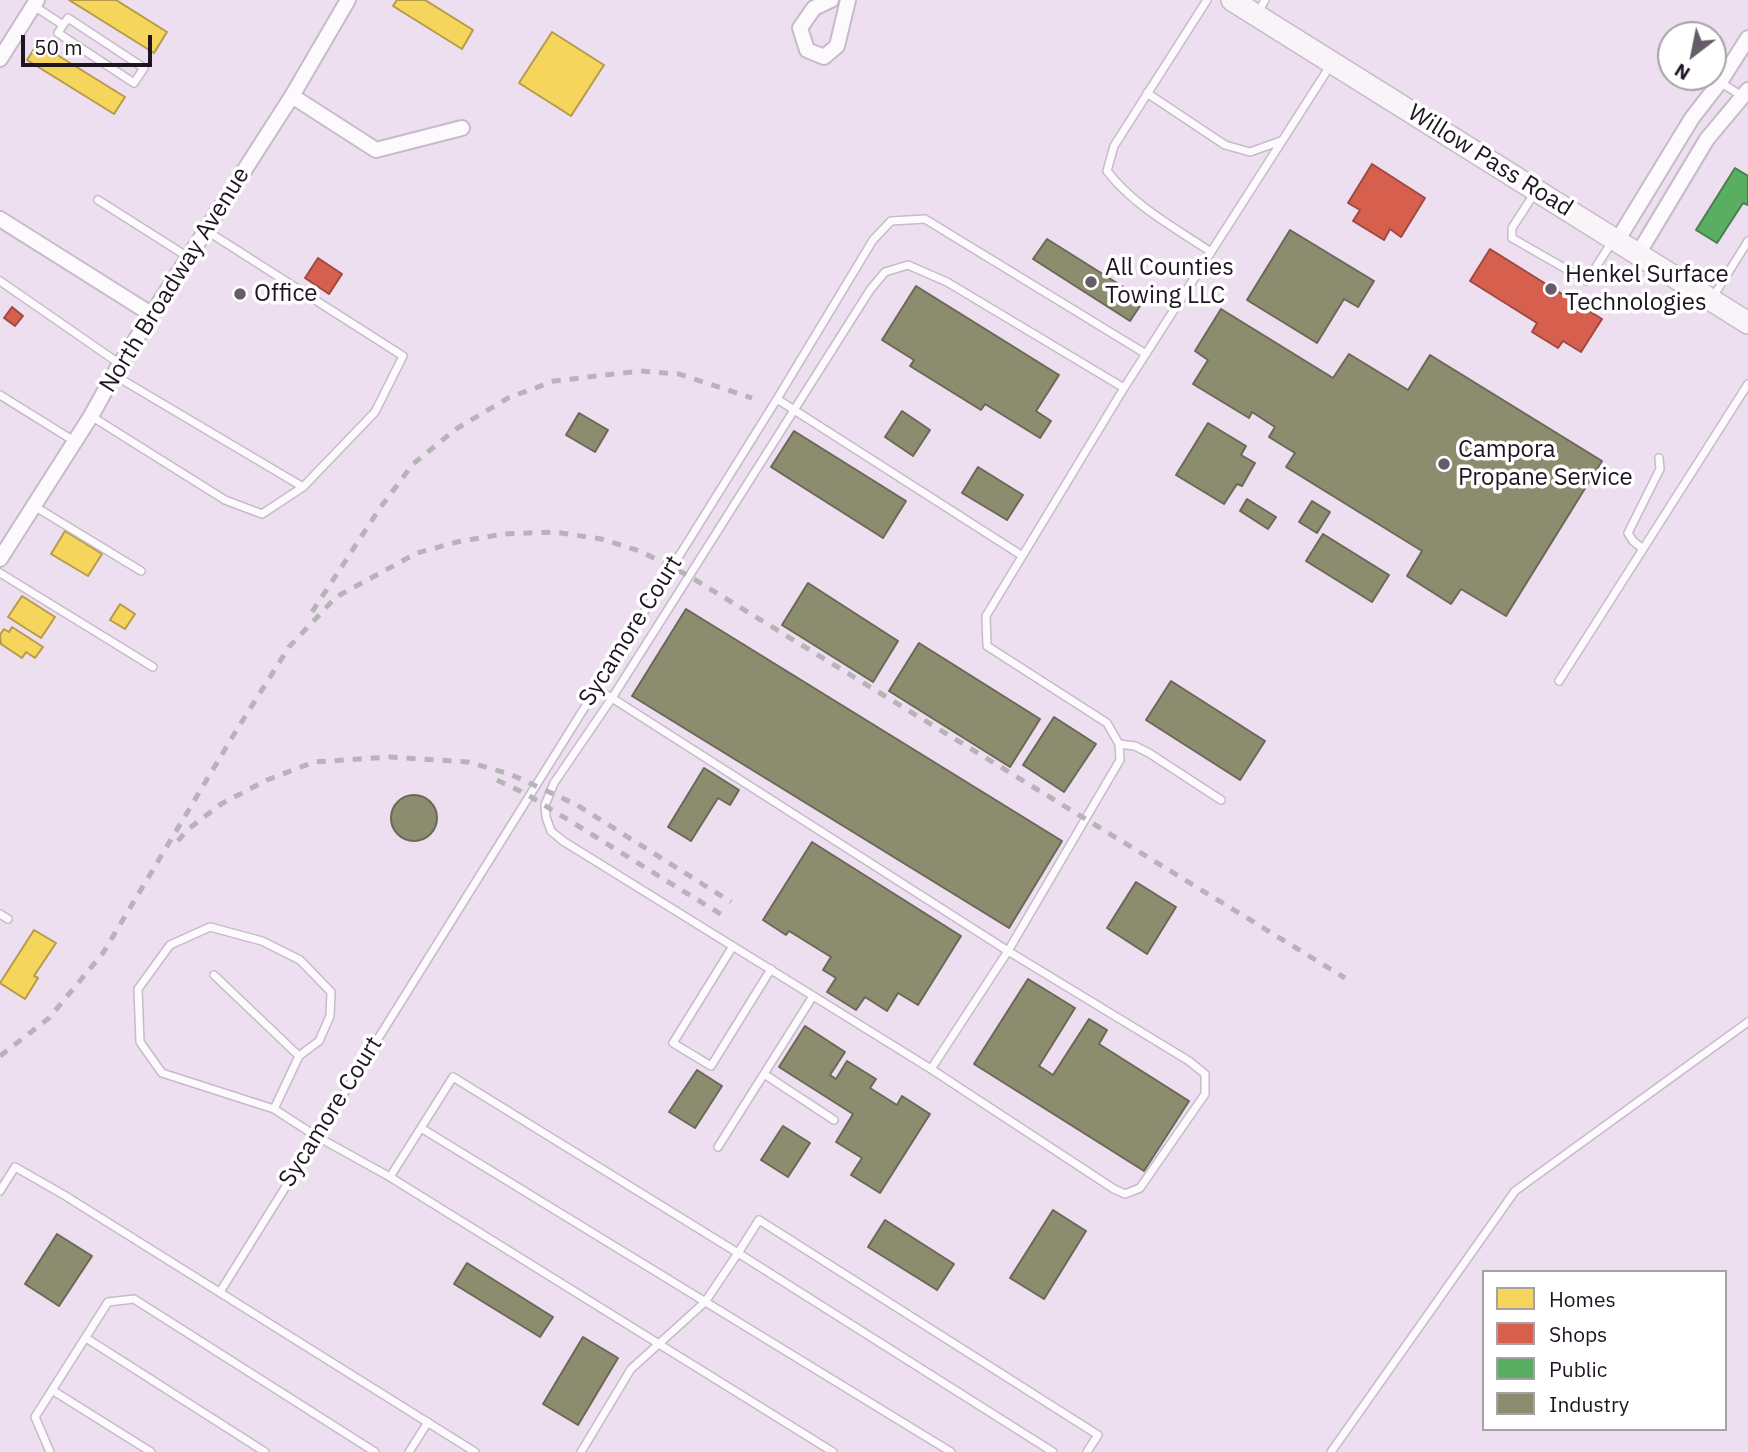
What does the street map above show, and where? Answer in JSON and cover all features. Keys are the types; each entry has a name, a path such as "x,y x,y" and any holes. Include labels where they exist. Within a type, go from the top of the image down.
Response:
{"main road":[{"name":"Willow Pass Road","path":"1232,0 1261,8 1332,62 1712,300 1746,317"}],"street":[{"name":"North Broadway Avenue","path":"0,559 91,416 117,369 292,96 348,0"},
{"path":"831,0 814,8 800,28 807,50 824,57 836,46 848,0"},
{"path":"0,59 35,3"},
{"path":"1727,71 1748,38"},
{"path":"1616,240 1692,118 1713,91"},
{"path":"1638,254 1707,139 1746,95"},
{"path":"292,96 376,150 462,128"},
{"path":"0,219 152,314"}],"lane":[{"path":"1207,0 1114,146 1107,171 1117,185 1141,204 1211,252"},
{"path":"35,3 63,25"},
{"path":"68,18 144,68 134,83 58,33 63,25 68,18"},
{"path":"932,1069 1008,951 1120,760 1119,744 1107,723 987,646 986,616 1124,388 1332,62"},
{"path":"1727,86 1746,95"},
{"path":"1147,93 1225,145 1250,152 1282,141"},
{"path":"1537,191 1512,228 1513,237 1587,281 1616,240"},
{"path":"98,200 189,257"},
{"name":"Sycamore Court","path":"220,1292 873,240 891,221 925,219 1146,354"},
{"path":"91,416 225,500 262,514 303,487 375,412 403,356 207,230"},
{"path":"1712,300 1748,241"},
{"path":"595,688 612,698 1008,951 1189,1061 1205,1074 1205,1094 1140,1188 1125,1194 1114,1189 932,1069 563,841 551,831 545,804 550,791 612,698 793,409 870,290 885,272 908,265 947,282 1124,388"},
{"path":"0,281 117,369 303,487"},
{"path":"1559,681 1748,384"},
{"path":"0,395 74,441"},
{"path":"777,398 1021,555"},
{"path":"1643,550 1628,533 1660,469 1659,458"},
{"path":"33,506 141,571"},
{"path":"0,573 153,667"},
{"path":"1119,744 1135,746 1149,753 1221,800"},
{"path":"0,914 8,919"},
{"path":"274,1110 299,1056 319,1041 330,1016 331,992 300,960 262,941 209,927 170,945 138,989 140,1042 162,1073 274,1110 390,1177 833,1452"},
{"path":"733,946 673,1043 711,1066 771,970"},
{"path":"214,975 299,1056"},
{"path":"718,1147 813,996"},
{"path":"1331,1452 1514,1191 1748,1022"},
{"path":"764,1074 834,1119"},
{"path":"390,1177 453,1077 1053,1452"},
{"path":"421,1128 951,1452"},
{"path":"0,1191 15,1167 475,1452"},
{"path":"581,1452 631,1369 705,1302 758,1220 1098,1435 1087,1452"},
{"path":"50,1452 35,1417 108,1302 134,1299 375,1452"},
{"path":"86,1338 265,1452"},
{"path":"52,1390 150,1452"},
{"path":"409,1452 428,1422"}],"building: Homes":[{"path":"69,0 116,0 167,32 154,53"},
{"path":"397,0 425,0 473,30 462,49 393,6"},
{"path":"552,32 604,65 571,116 519,83"},
{"path":"38,43 125,97 114,114 27,60"},
{"path":"65,531 102,554 88,576 51,554"},
{"path":"22,596 55,617 41,638 8,617"},
{"path":"120,604 135,614 125,629 110,620"},
{"path":"12,627 43,647 35,658 26,652 22,658 1,644 0,635 4,629 9,632"},
{"path":"34,930 56,943 34,976 38,978 25,999 0,983"}],"building: Shops":[{"path":"1372,164 1425,198 1401,237 1390,229 1384,240 1353,221 1360,210 1348,203"},
{"path":"1490,249 1602,319 1581,352 1563,341 1558,348 1532,332 1537,323 1470,281"},
{"path":"318,258 342,274 329,294 305,278"},
{"path":"12,307 23,316 15,326 4,318"}],"building: Public":[{"path":"1735,168 1748,176 1748,205 1743,203 1717,243 1696,230"}],"building: Industry":[{"path":"1290,230 1374,281 1358,307 1344,299 1317,343 1247,300"},
{"path":"1047,239 1144,300 1130,321 1033,259"},
{"path":"916,286 1059,375 1036,411 1051,421 1040,438 985,404 981,410 910,366 914,360 882,340"},
{"name":"Campora Propane Service","path":"1221,309 1333,378 1349,354 1408,390 1430,355 1602,461 1506,616 1461,589 1451,604 1407,576 1422,551 1286,467 1295,453 1269,437 1275,427 1252,412 1249,418 1193,384 1208,360 1195,351"},
{"path":"902,411 930,430 913,456 885,437"},
{"path":"579,413 608,430 595,452 566,435"},
{"path":"1208,423 1246,446 1241,455 1255,463 1242,486 1237,484 1224,504 1176,475"},
{"path":"794,431 906,501 883,538 771,467"},
{"path":"978,467 1023,495 1007,520 962,493"},
{"path":"1247,499 1276,517 1268,529 1240,511"},
{"path":"1312,501 1330,512 1317,533 1299,522"},
{"path":"1323,534 1389,575 1372,602 1306,561"},
{"path":"808,583 898,641 873,682 782,625"},
{"path":"686,609 1062,841 1009,928 632,696"},
{"path":"919,643 1040,719 1010,767 889,691"},
{"path":"1171,681 1265,741 1240,780 1146,720"},
{"path":"1054,717 1096,744 1064,792 1023,765"},
{"path":"704,768 739,790 730,805 718,798 691,841 668,827"},
{"path":"414,795 430,802 437,818 430,834 414,841 398,834 391,818 398,802"},
{"path":"812,842 961,936 918,1005 898,993 887,1011 865,997 856,1010 827,992 836,978 823,970 831,957 789,931 786,935 763,920"},
{"path":"1136,882 1176,907 1147,954 1107,928"},
{"path":"1028,979 1075,1008 1039,1066 1053,1075 1089,1019 1107,1030 1099,1044 1189,1101 1144,1171 974,1064"},
{"path":"805,1026 845,1052 830,1075 836,1079 847,1061 876,1079 870,1088 897,1105 902,1096 930,1114 880,1193 851,1175 862,1158 836,1142 853,1114 779,1067"},
{"path":"697,1070 722,1086 695,1128 669,1112"},
{"path":"783,1126 810,1143 788,1177 761,1160"},
{"path":"1053,1210 1086,1231 1044,1299 1010,1278"},
{"path":"885,1220 954,1264 937,1290 868,1247"},
{"path":"57,1234 92,1256 59,1306 25,1284"},
{"path":"467,1263 553,1317 540,1337 454,1284"},
{"path":"583,1337 618,1358 578,1425 543,1404"}],"railway":[{"path":"312,612 380,508 413,464 456,429 508,398 554,381 640,371 679,374 752,398"},
{"path":"0,1056 49,1018 103,953 289,647 336,597 417,553 457,542 503,534 555,532 601,539 640,551 689,576 1345,978"},
{"path":"178,841 186,831 221,804 267,780 314,762 390,757 468,762 510,774 577,805 731,902"},
{"path":"497,780 528,795 722,915"}],"place":[{"name":"All Counties Towing LLC","path":"1091,282"},
{"name":"Henkel Surface Technologies","path":"1551,289"},
{"name":"Office","path":"240,294"},
{"name":"Campora Propane Service","path":"1444,464"}]}
